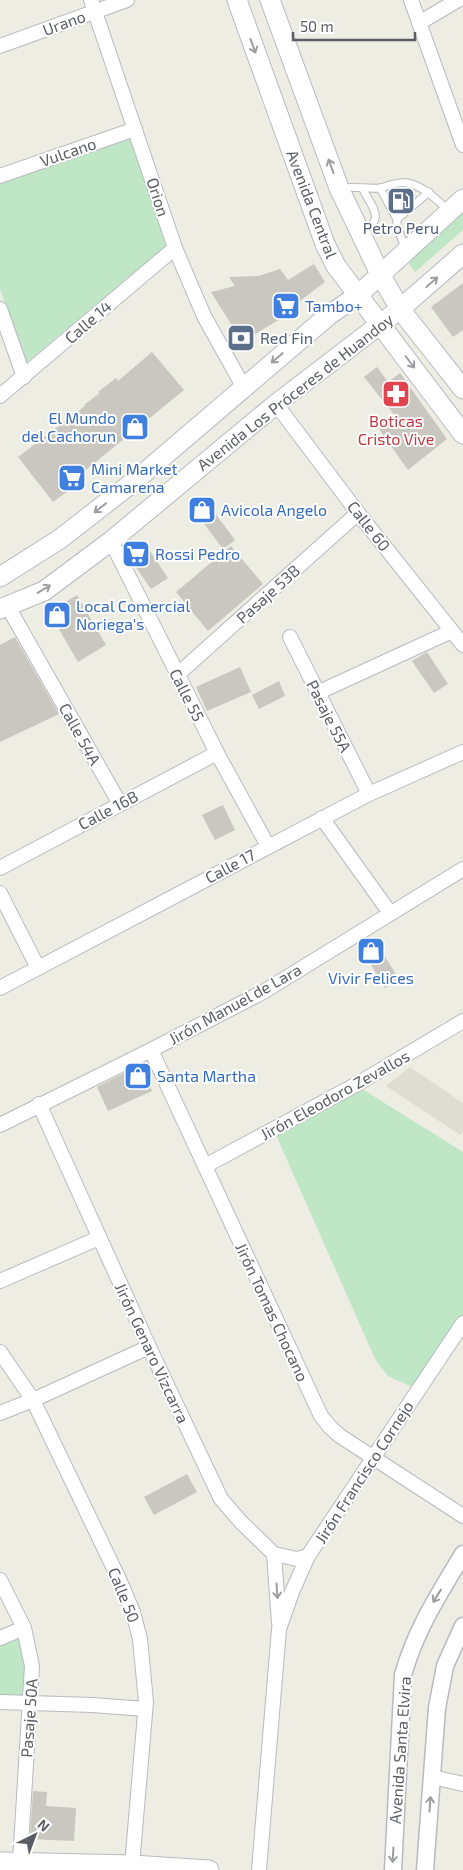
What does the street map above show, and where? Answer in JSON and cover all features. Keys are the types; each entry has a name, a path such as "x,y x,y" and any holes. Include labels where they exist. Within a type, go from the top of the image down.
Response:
{"main road":[{"name":"Avenida Central","path":"237,0 325,244 336,266 463,434"},
{"name":"Avenida Central","path":"270,0 339,188 360,234 400,309 463,389"},
{"name":"Avenida Los Próceres de Huandoy","path":"0,577 67,533 137,479 329,314 357,296 456,205"},
{"name":"Avenida Los Próceres de Huandoy","path":"3,607 44,590 111,541 276,404 400,309 463,254"},
{"path":"0,1862 132,1865 209,1870"}],"street":[{"name":"Urano","path":"0,46 94,6 127,0"},
{"path":"411,0 463,145"},
{"path":"419,23 458,0"},
{"name":"Orion","path":"94,6 175,248 204,316 243,386"},
{"name":"Vulcano","path":"0,176 136,129"},
{"name":"Calle 14","path":"0,396 175,248"},
{"path":"0,309 24,377"},
{"name":"Calle 60","path":"276,404 358,513 463,645"},
{"name":"Pasaje 53B","path":"177,675 358,513"},
{"name":"Calle 55","path":"111,541 217,753 268,846"},
{"name":"Calle 54A","path":"3,607 40,664 120,804"},
{"path":"317,693 452,631"},
{"name":"Pasaje 55A","path":"290,637 369,794"},
{"name":"Calle 17","path":"0,988 369,794 463,752"},
{"name":"Calle 16B","path":"0,868 217,753"},
{"path":"322,818 390,913"},
{"name":"Jirón Manuel de Lara","path":"0,1125 263,992 463,869"},
{"path":"0,893 38,968"},
{"name":"Jirón Eleodoro Zevallos","path":"205,1166 359,1083 463,1021"},
{"name":"Jirón Tomas Chocano","path":"151,1050 321,1416 340,1436 463,1516"},
{"name":"Jirón Genaro Vizcarra","path":"39,1104 149,1347 221,1499 242,1523 274,1554"},
{"path":"0,1281 99,1238"},
{"name":"Jirón Francisco Cornejo","path":"279,1629 292,1592 308,1556 463,1323"},
{"path":"0,1414 149,1347"},
{"name":"Calle 50","path":"0,1352 33,1400 118,1577 133,1612 140,1639 145,1709 132,1865"},
{"path":"274,1554 296,1559 308,1556"},
{"name":"Jirón Francisco Cornejo","path":"259,1870 279,1629 274,1554"},
{"name":"Avenida Santa Elvira","path":"393,1870 403,1674 411,1649 429,1609 463,1554"},
{"name":"Pasaje 50A","path":"0,1580 24,1628 32,1666 20,1862"},
{"name":"Avenida Santa Elvira","path":"426,1870 437,1708 446,1666 463,1626"},
{"path":"0,1638 24,1628"},
{"path":"0,1702 145,1709"},
{"path":"432,1777 463,1784"}],"lane":[{"path":"339,188 354,186 363,189 380,188 407,183 456,205"},
{"path":"380,188 397,219 396,224 406,252"},
{"path":"360,234 375,223 376,217 363,189"},
{"path":"397,219 429,192"}],"shaded area":[{"path":"410,1067 463,1103 463,1131 460,1135 386,1086"}],"green space":[{"path":"130,137 167,245 26,363 0,289 0,183"},
{"path":"463,207 463,230 415,272 404,256"},
{"path":"362,1089 463,1152 463,1316 414,1388 388,1376 376,1361 276,1135"},
{"path":"19,1637 24,1666 25,1696 0,1696 0,1645"}],"building":[{"path":"314,264 325,282 300,301 285,316 242,342 211,292 235,286 229,277 259,276 280,269 288,280"},
{"path":"463,283 463,330 453,337 431,307"},
{"path":"152,352 184,390 65,487 68,491 53,502 18,457 85,406 100,393 98,392 116,378 118,381"},
{"path":"377,367 388,382 400,373 447,439 408,470 379,429 396,417 364,377"},
{"path":"205,500 235,540 223,549 193,509"},
{"path":"144,542 168,578 151,589 127,554"},
{"path":"231,546 263,584 208,631 176,592"},
{"path":"77,595 106,645 78,662 49,612"},
{"path":"15,637 59,714 0,742 0,645"},
{"path":"427,652 448,684 434,693 412,661"},
{"path":"240,667 251,692 207,711 196,687"},
{"path":"279,681 285,696 259,709 252,695"},
{"path":"223,805 235,830 215,840 202,815"},
{"path":"374,939 399,979 385,988 360,947"},
{"path":"134,1068 143,1070 152,1091 108,1111 97,1087"},
{"path":"187,1474 197,1492 154,1515 144,1497"},
{"path":"33,1791 47,1792 46,1806 76,1808 74,1841 30,1839"}],"place":[{"name":"Petro Peru","path":"401,201"},
{"name":"Tambo+","path":"286,306"},
{"name":"Red Fin","path":"241,338"},
{"name":"Boticas Cristo Vive","path":"396,394"},
{"name":"El Mundo del Cachorun","path":"135,427"},
{"name":"Mini Market Camarena","path":"72,478"},
{"name":"Avicola Angelo","path":"202,510"},
{"name":"Rossi Pedro","path":"136,554"},
{"name":"Local Comercial Noriega's","path":"57,615"},
{"name":"Vivir Felices","path":"371,951"},
{"name":"Santa Martha","path":"138,1076"}]}
